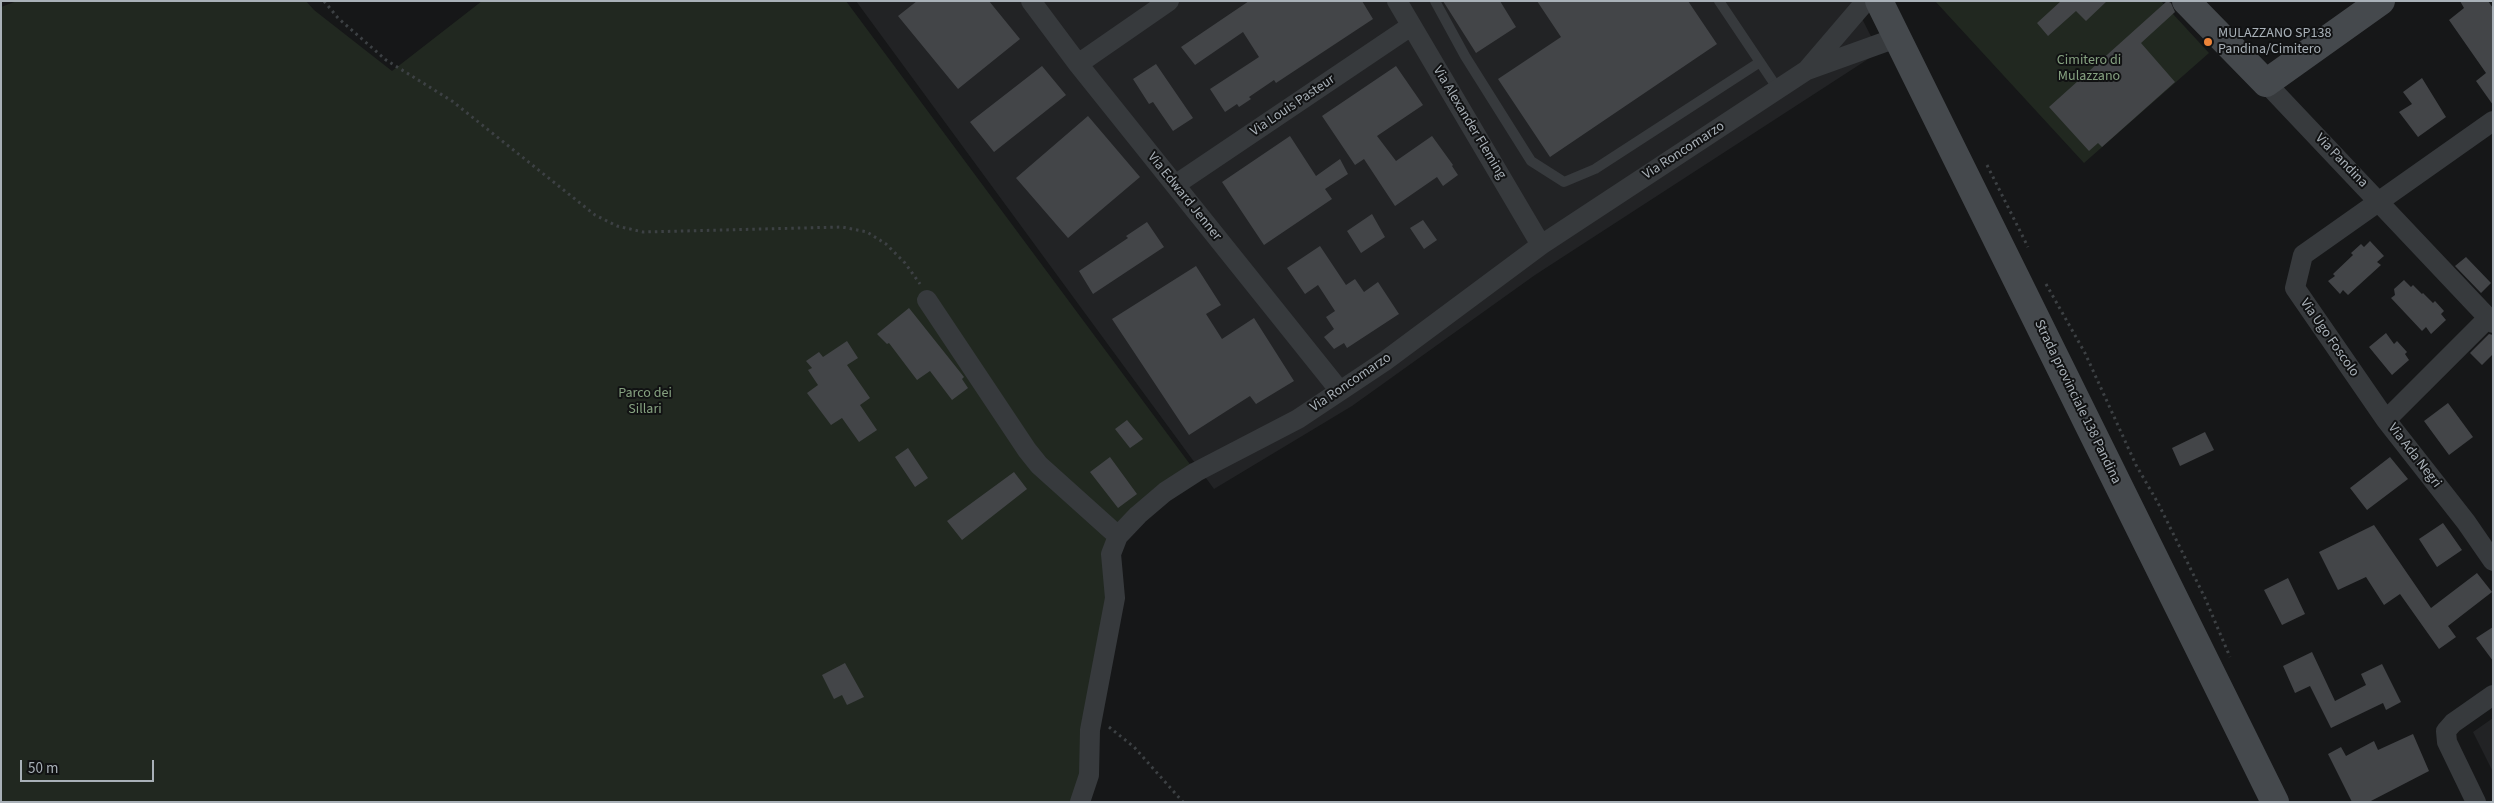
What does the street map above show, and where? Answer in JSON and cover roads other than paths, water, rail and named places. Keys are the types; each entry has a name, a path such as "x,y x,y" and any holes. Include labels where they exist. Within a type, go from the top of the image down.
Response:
{"street":[{"name":"Via Edward Jenner","path":"1031,1 1078,64 1340,391"},
{"path":"1078,64 1170,1"},
{"name":"Via Alexander Fleming","path":"1397,1 1541,245"},
{"name":"Via Roncomarzo","path":"1807,70 1866,1"},
{"name":"Strada provinciale 138 Pandina","path":"1879,1 2275,802"},
{"name":"Via Pandina","path":"2186,1 2380,201 2490,321"},
{"path":"2266,83 2381,1"},
{"name":"Via Louis Pasteur","path":"1175,185 1411,26"},
{"name":"Via Roncomarzo","path":"1118,536 1165,492 1196,472 1298,419 1385,361 1541,245 1807,70 1896,38"},
{"name":"Via Ugo Foscolo","path":"2386,420 2295,288 2303,255 2371,205 2380,201 2493,121"},
{"path":"927,300 1027,450 1039,465 1118,536 1111,554 1116,598 1090,730 1089,775 1080,802"},
{"name":"Via Ada Negri","path":"2490,321 2386,420 2466,522 2493,561"},
{"path":"2476,802 2447,742 2446,731 2493,695"}],"lane":[{"path":"1434,1 1465,56 1531,161 1564,182 1596,169 1760,62"},
{"path":"1719,1 1778,89"}],"place":[{"name":"MULAZZANO SP138 Pandina/Cimitero","path":"2208,42"}],"park label":[{"name":"Cimitero di Mulazzano","path":"2089,69"},
{"name":"Parco dei Sillari","path":"645,402"}]}
